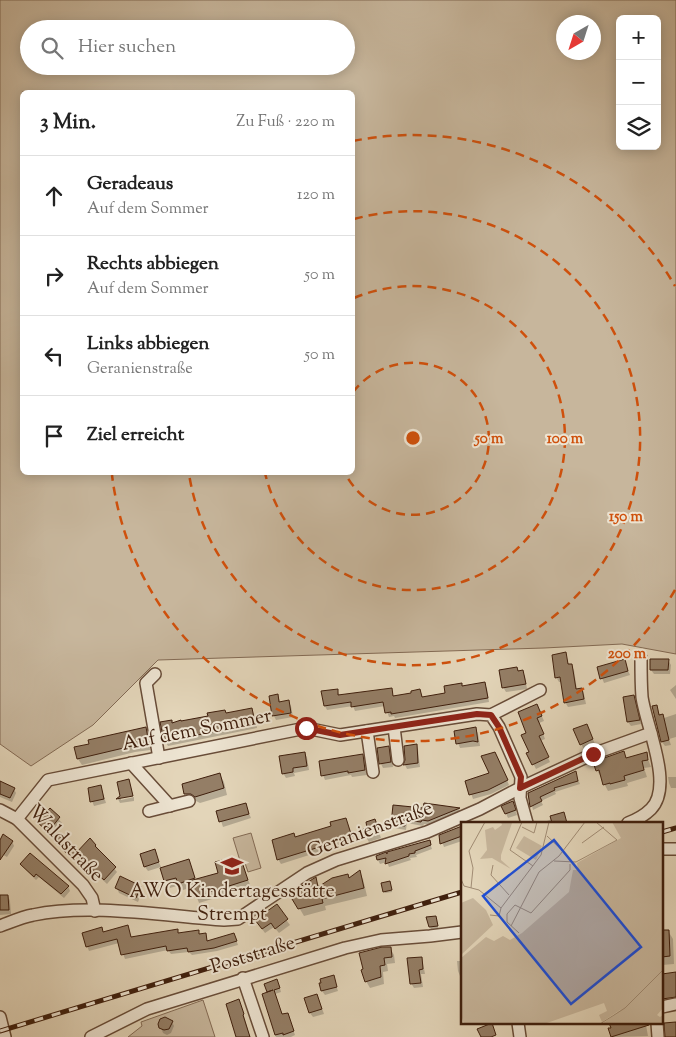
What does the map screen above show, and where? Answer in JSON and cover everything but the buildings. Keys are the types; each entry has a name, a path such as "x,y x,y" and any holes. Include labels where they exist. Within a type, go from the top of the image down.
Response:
{"street":[{"path":"630,822 640,818 652,808 659,795 661,779 642,697 641,658"},
{"path":"155,674 146,683 159,758"},
{"name":"Auf dem Sommer","path":"17,819 48,780 306,728 340,735 477,714 491,715 540,690"},
{"path":"491,715 499,727 521,777 520,798 527,822"},
{"path":"394,727 398,760"},
{"path":"367,731 373,772"},
{"name":"Geranienstraße","path":"0,926 30,915 66,911 95,911 224,920 238,919 307,873 336,860 427,832 480,809 593,754 651,733"},
{"path":"131,763 170,806"},
{"path":"149,811 189,802"},
{"name":"Waldstraße","path":"0,810 17,819 83,885 92,898 95,911"},
{"name":"Poststraße","path":"91,1037 148,1009 243,978 345,948 381,940 461,932"},
{"path":"243,978 263,1037"},
{"path":"0,1017 5,1037"},
{"path":"518,1024 520,1037"},
{"path":"657,1024 658,1037"}],"shaded area":[{"path":"0,0 676,0 676,654 622,644 158,660 93,725 31,766 0,744"},
{"path":"251,833 261,868 248,872 245,863 241,864 233,838"},
{"path":"203,1000 215,1037 128,1037 142,1026 141,1022"}],"railway":[{"path":"664,831 676,828"},
{"path":"0,1031 461,892"}],"place":[{"name":"AWO Kindertagesstätte Strempt","path":"232,866"}],"route":[{"path":"306,728 340,735 477,714 491,715 499,727 521,777 520,788 593,754"}]}
